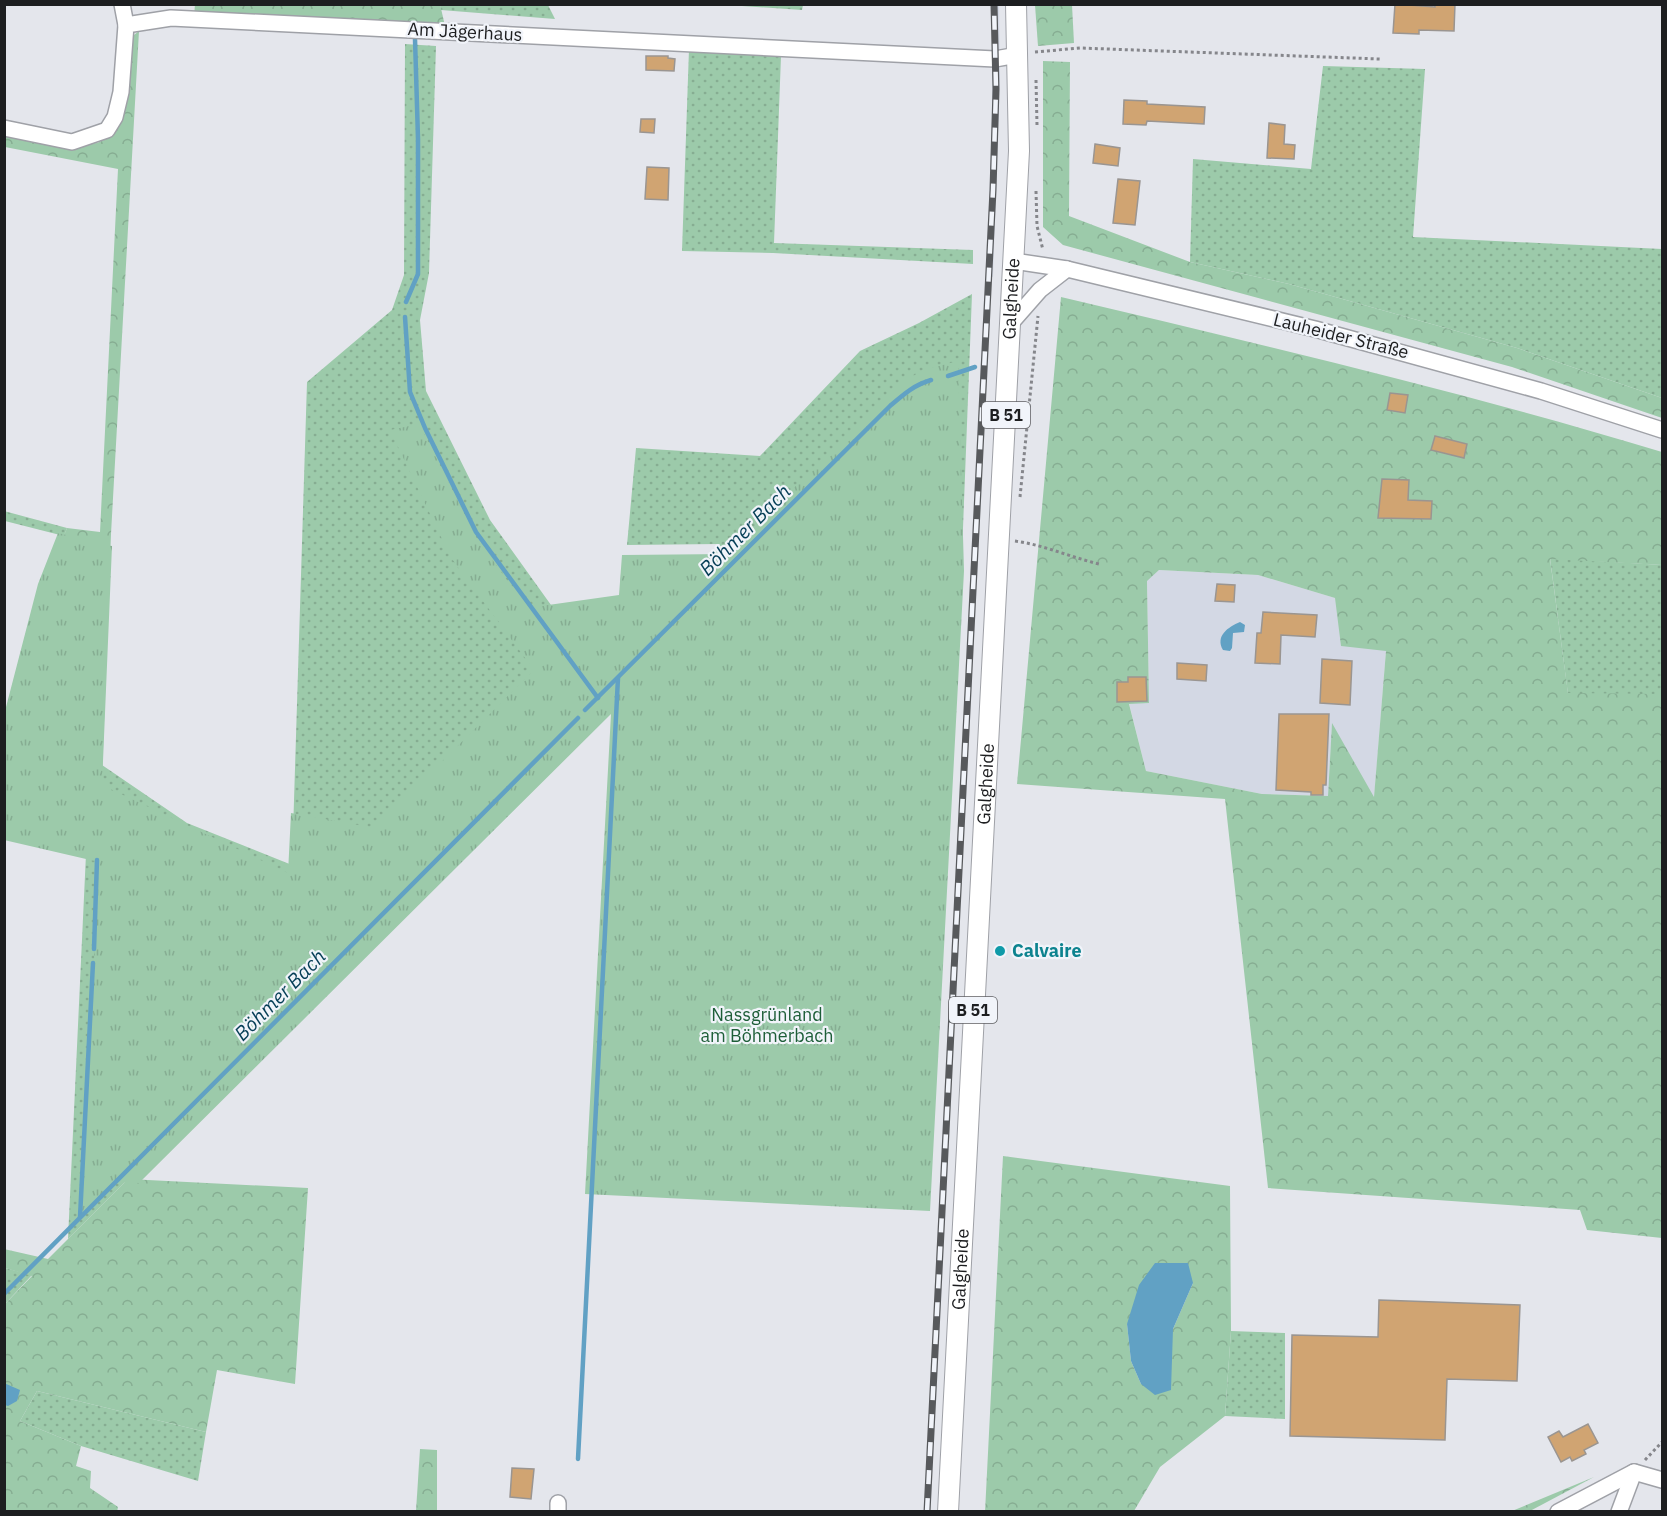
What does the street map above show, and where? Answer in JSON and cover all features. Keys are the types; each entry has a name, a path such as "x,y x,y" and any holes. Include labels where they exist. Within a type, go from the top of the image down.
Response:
{"main road":[{"name":"Galgheide","path":"948,1512 1019,151 1016,4"}],"street":[{"path":"4,128 72,142 107,130 115,117 121,92 126,25 122,4"},
{"name":"Am Jägerhaus","path":"126,25 171,18 995,59 1018,55"},
{"name":"Lauheider Straße","path":"1014,261 1067,269 1442,362 1662,430"},
{"path":"1011,323 1040,290 1067,269"},
{"path":"1619,1512 1634,1472"},
{"path":"1558,1512 1634,1472 1662,1480"}],"path":[{"path":"1018,55 1080,48 1380,59"},
{"path":"1015,541 1034,544 1076,559 1099,564"},
{"path":"1634,1472 1662,1442"}],"shaded area":[{"path":"999,4 1000,74 993,277 986,277 992,132 992,5"},
{"path":"1159,570 1258,575 1335,598 1386,651 1374,799 1332,725 1328,796 1262,794 1146,771 1129,703 1149,703 1147,580"}],"green space":[{"path":"195,4 440,4 445,26 194,17"},
{"path":"440,5 548,5 555,19 441,10"},
{"path":"727,5 803,5 802,10"},
{"path":"1035,5 1072,5 1074,43 1038,46"},
{"path":"139,31 111,534 99,857 4,718 29,621 67,528 100,532 118,169 5,147 4,133 68,146 97,143 113,136 123,119 129,39"},
{"path":"405,44 436,46 429,273 420,320 426,391 490,520 551,605 606,715 68,1239 86,854 102,765 187,823 292,865 307,382 392,310 404,275"},
{"path":"689,49 781,56 774,243 973,250 973,264 773,253 682,251"},
{"path":"1043,61 1070,62 1069,216 1190,262 1289,284 1517,348 1662,398 1662,418 1512,367 1063,245 1043,227"},
{"path":"1323,66 1425,69 1413,237 1662,249 1662,398 1517,348 1289,284 1190,262 1193,159 1311,169"},
{"path":"972,294 962,554 632,661 720,544 627,545 636,448 760,456 860,351 919,323"},
{"path":"1061,297 1438,389 1662,452 1662,565 1550,559 1568,693 1662,694 1662,1238 1587,1230 1580,1210 1268,1188 1225,799 1017,784","holes":["1159,570 1258,575 1335,598 1341,646 1386,651 1374,797 1332,723 1328,796 1262,794 1146,771 1129,704 1149,703 1147,581"]},
{"name":"Nassgrünland am Böhmerbach","path":"958,361 964,571 930,1211 585,1194 611,714 139,1183 114,1182 81,1214 99,862 4,840 5,711 38,584 58,533 112,546 102,785 288,873 291,813 375,828 534,670 451,558 390,430 419,424 476,537 527,608 619,595 622,555 727,554 898,385 923,370"},
{"path":"4,511 67,528 64,536 5,521"},
{"path":"1550,558 1662,565 1662,694 1568,694"},
{"path":"1003,1156 1230,1186 1231,1331 1225,1416 1160,1467 1134,1511 985,1512","holes":["1193,1283 1173,1329 1141,1384 1131,1361 1127,1324"]},
{"path":"128,1179 308,1188 295,1384 217,1370 206,1432 37,1391 20,1421 81,1446 76,1466 91,1471 90,1488 118,1507 117,1512 5,1511 5,1304 32,1276 5,1268 4,1249 48,1259"},
{"path":"5,1268 32,1275 5,1304"},
{"path":"1231,1331 1285,1333 1285,1419 1225,1416"},
{"path":"37,1391 206,1432 198,1481 81,1446 20,1421"},
{"path":"420,1449 437,1450 437,1511 416,1511"},
{"path":"1594,1477 1530,1511 1512,1511"}],"water":[{"path":"1240,622 1245,625 1244,632 1233,633 1232,648 1230,651 1223,650 1222,636 1227,629"},
{"path":"1155,1263 1188,1263 1193,1283 1173,1329 1171,1390 1155,1395 1141,1384 1131,1361 1127,1324 1139,1285"},
{"path":"4,1383 20,1390 17,1401 8,1406 5,1405"}],"building":[{"path":"1395,4 1435,7 1435,4 1455,4 1454,31 1419,30 1419,34 1393,33"},
{"path":"646,56 668,56 668,58 675,59 674,71 646,70"},
{"path":"1124,100 1147,101 1147,104 1205,107 1204,124 1147,121 1146,125 1123,124"},
{"path":"641,119 655,119 654,133 640,132"},
{"path":"1269,123 1285,125 1284,144 1295,145 1294,159 1267,158"},
{"path":"1095,144 1120,148 1118,166 1093,163"},
{"path":"647,167 669,168 668,200 645,199"},
{"path":"1118,179 1140,181 1135,225 1113,223"},
{"path":"1390,393 1408,395 1405,413 1387,410"},
{"path":"1435,436 1467,444 1464,458 1431,450"},
{"path":"1382,479 1409,480 1408,500 1432,501 1431,519 1378,518"},
{"path":"1217,584 1235,585 1234,602 1215,601"},
{"path":"1263,612 1317,615 1315,637 1281,635 1280,664 1255,663 1257,633 1261,633"},
{"path":"1322,659 1352,661 1350,705 1320,703"},
{"path":"1177,663 1207,665 1206,681 1177,679"},
{"path":"1128,677 1146,677 1147,701 1117,702 1117,682 1128,682"},
{"path":"1279,714 1329,714 1326,785 1323,785 1323,795 1276,790"},
{"path":"1379,1300 1520,1305 1517,1381 1447,1379 1445,1440 1290,1436 1292,1335 1378,1337"},
{"path":"1588,1424 1598,1443 1584,1450 1586,1454 1572,1461 1570,1457 1561,1462 1548,1437 1559,1431 1563,1437"},
{"path":"512,1468 534,1469 531,1499 510,1497"}],"waterway":[{"path":"406,302 418,274 415,39"},
{"path":"405,317 410,392 476,532 598,698"},
{"name":"Böhmer Bach","path":"948,376 975,367"},
{"name":"Böhmer Bach","path":"585,710 890,406 914,387 931,380"},
{"path":"578,1459 618,678"},
{"name":"Böhmer Bach","path":"4,1294 578,718"},
{"path":"94,949 97,860"},
{"path":"80,1217 93,963"}],"railway":[{"path":"927,1512 993,190 996,89 994,4"}],"place":[{"name":"Calvaire","path":"1000,951"}]}
